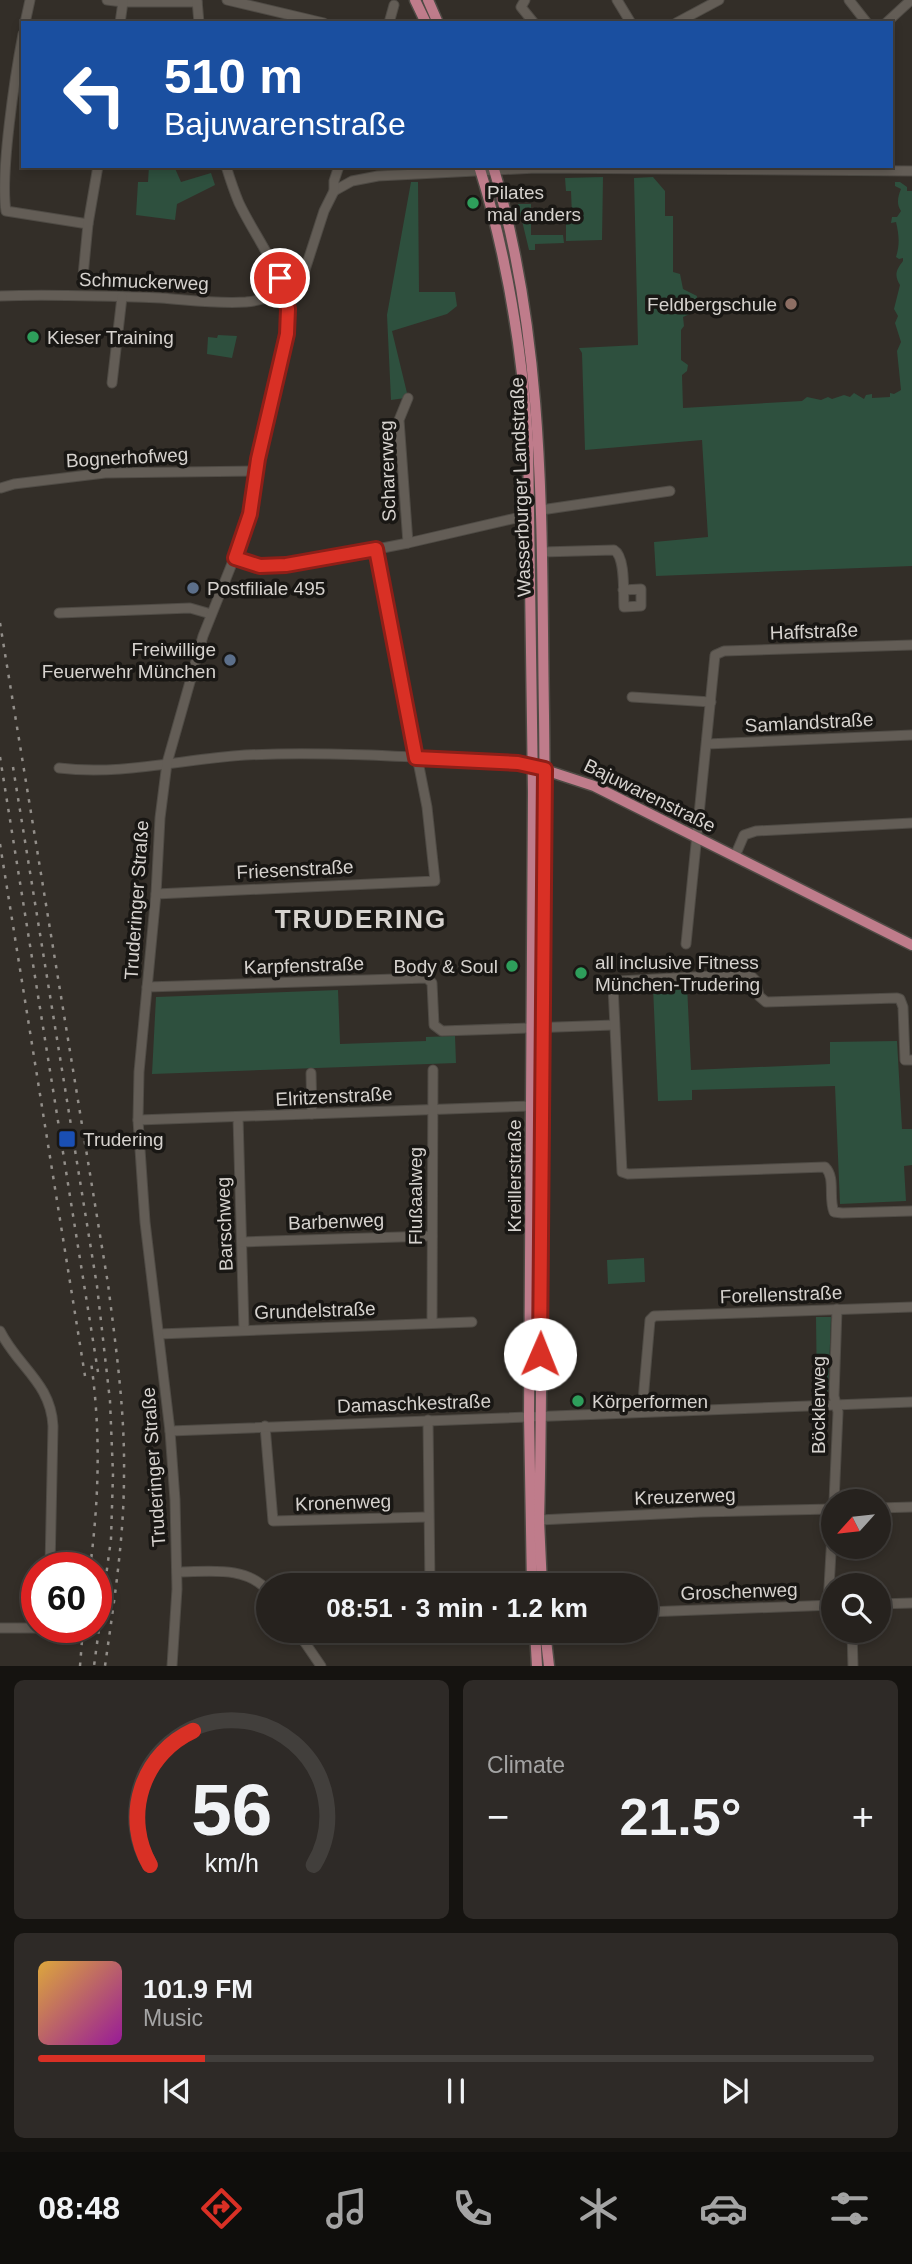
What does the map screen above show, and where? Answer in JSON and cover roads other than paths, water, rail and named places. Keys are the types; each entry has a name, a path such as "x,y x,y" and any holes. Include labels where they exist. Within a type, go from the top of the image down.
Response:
{"main road":[{"path":"415,0 425,21"},
{"path":"428,0 437,21"},
{"name":"Wasserburger Landstraße","path":"480,168 497,228 518,340 527,420 532,766"},
{"name":"Wasserburger Landstraße","path":"494,168 516,256 530,339 540,442 545,769"},
{"name":"Bajuwarenstraße","path":"532,766 583,781 912,944"},
{"name":"Kreillerstraße","path":"532,766 538,1028 541,1573"},
{"name":"Kreillerstraße","path":"532,1573 529,1416 532,1106 538,1028 545,769"},
{"path":"536,1643 537,1665"},
{"path":"546,1643 549,1665"}],"street":[{"path":"25,21 30,0"},
{"path":"107,0 197,1 199,21"},
{"path":"227,0 316,21"},
{"path":"617,0 630,21"},
{"path":"680,21 719,0"},
{"path":"849,0 865,21"},
{"path":"888,21 911,0"},
{"path":"120,21 123,2"},
{"path":"523,4 533,21"},
{"path":"390,21 394,5"},
{"path":"21,44 4,131 1,173 6,211 88,224"},
{"path":"83,276 97,168"},
{"name":"Truderinger Straße","path":"172,1665 177,1572 170,1431 145,1222 138,1120 139,1072 156,894 160,818 167,763 211,614 250,514 256,471 287,334 288,316 284,290 277,272 240,203 227,168"},
{"path":"284,290 303,276 324,211 334,191 338,168"},
{"path":"334,191 352,181 378,176 480,168 912,172"},
{"name":"Schmuckerweg","path":"0,296 246,302 267,298 284,290"},
{"path":"112,383 122,297"},
{"name":"Scharerweg","path":"408,398 399,419 408,543"},
{"name":"Bognerhofweg","path":"1,488 14,484 105,473 256,471"},
{"path":"541,510 670,491"},
{"path":"235,558 260,566 286,565 408,543 529,515"},
{"path":"376,549 416,758"},
{"path":"542,552 614,550 622,557 623,590"},
{"path":"59,613 190,608 211,614"},
{"name":"Haffstraße","path":"711,702 713,660 718,652 912,645"},
{"path":"632,697 711,702 686,944"},
{"name":"Samlandstraße","path":"707,744 912,735"},
{"name":"Bajuwarenstraße","path":"59,768 88,771 280,754 416,758 532,766"},
{"name":"Friesenstraße","path":"156,894 435,881 431,831 416,758"},
{"path":"735,856 744,835 755,831 912,823"},
{"path":"912,1060 905,1060 903,1007 900,999 766,1002 759,996 756,981 749,974 619,981 613,986 620,1166 625,1174 825,1167 830,1173 831,1205 834,1212 912,1211"},
{"name":"Karpfenstraße","path":"147,987 427,978 432,983 437,1029 538,1028"},
{"path":"538,1028 614,1025"},
{"name":"Flußaalweg","path":"432,1323 433,1070"},
{"path":"311,1073 312,1114"},
{"name":"Elritzenstraße","path":"138,1120 532,1106"},
{"name":"Barschweg","path":"238,1117 244,1330"},
{"name":"Barbenweg","path":"242,1242 432,1236"},
{"name":"Forellenstraße","path":"642,1412 652,1317 912,1307"},
{"name":"Böcklerweg","path":"835,1489 838,1412 834,1396 837,1309"},
{"name":"Grundelstraße","path":"159,1334 472,1322"},
{"path":"0,1331 12,1352 45,1392 51,1404 50,1552"},
{"name":"Damaschkestraße","path":"170,1431 912,1402"},
{"path":"428,1420 429,1573"},
{"name":"Kronenweg","path":"265,1426 273,1521 427,1517"},
{"path":"891,1508 912,1507"},
{"name":"Kreuzerweg","path":"539,1520 821,1509"},
{"path":"177,1572 238,1573 256,1579"},
{"path":"891,1604 912,1603"},
{"name":"Groschenweg","path":"658,1612 821,1605"},
{"path":"0,1628 21,1628"},
{"path":"306,1643 321,1665"},
{"path":"852,1643 853,1665"}],"railway":[{"path":"0,623 108,1284 119,1380 124,1499 105,1666"},
{"path":"0,757 98,1372"},
{"path":"13,767 97,1286 110,1401 113,1474 111,1539 94,1666"},
{"path":"0,844 85,1376"},
{"path":"91,1362 98,1465 92,1552"},
{"path":"80,1666 82,1643"}],"place":[{"name":"Pilates mal anders","path":"473,203"},
{"name":"Feldbergschule","path":"791,304"},
{"name":"Kieser Training","path":"33,337"},
{"name":"Postfiliale 495","path":"193,588"},
{"name":"Freiwillige Feuerwehr München","path":"230,660"},
{"name":"Body & Soul","path":"512,966"},
{"name":"all inclusive Fitness München-Trudering","path":"581,973"},
{"name":"Trudering","path":"67,1139"},
{"name":"Körperformen","path":"578,1401"}],"district":[{"name":"TRUDERING","path":"361,919"}]}
